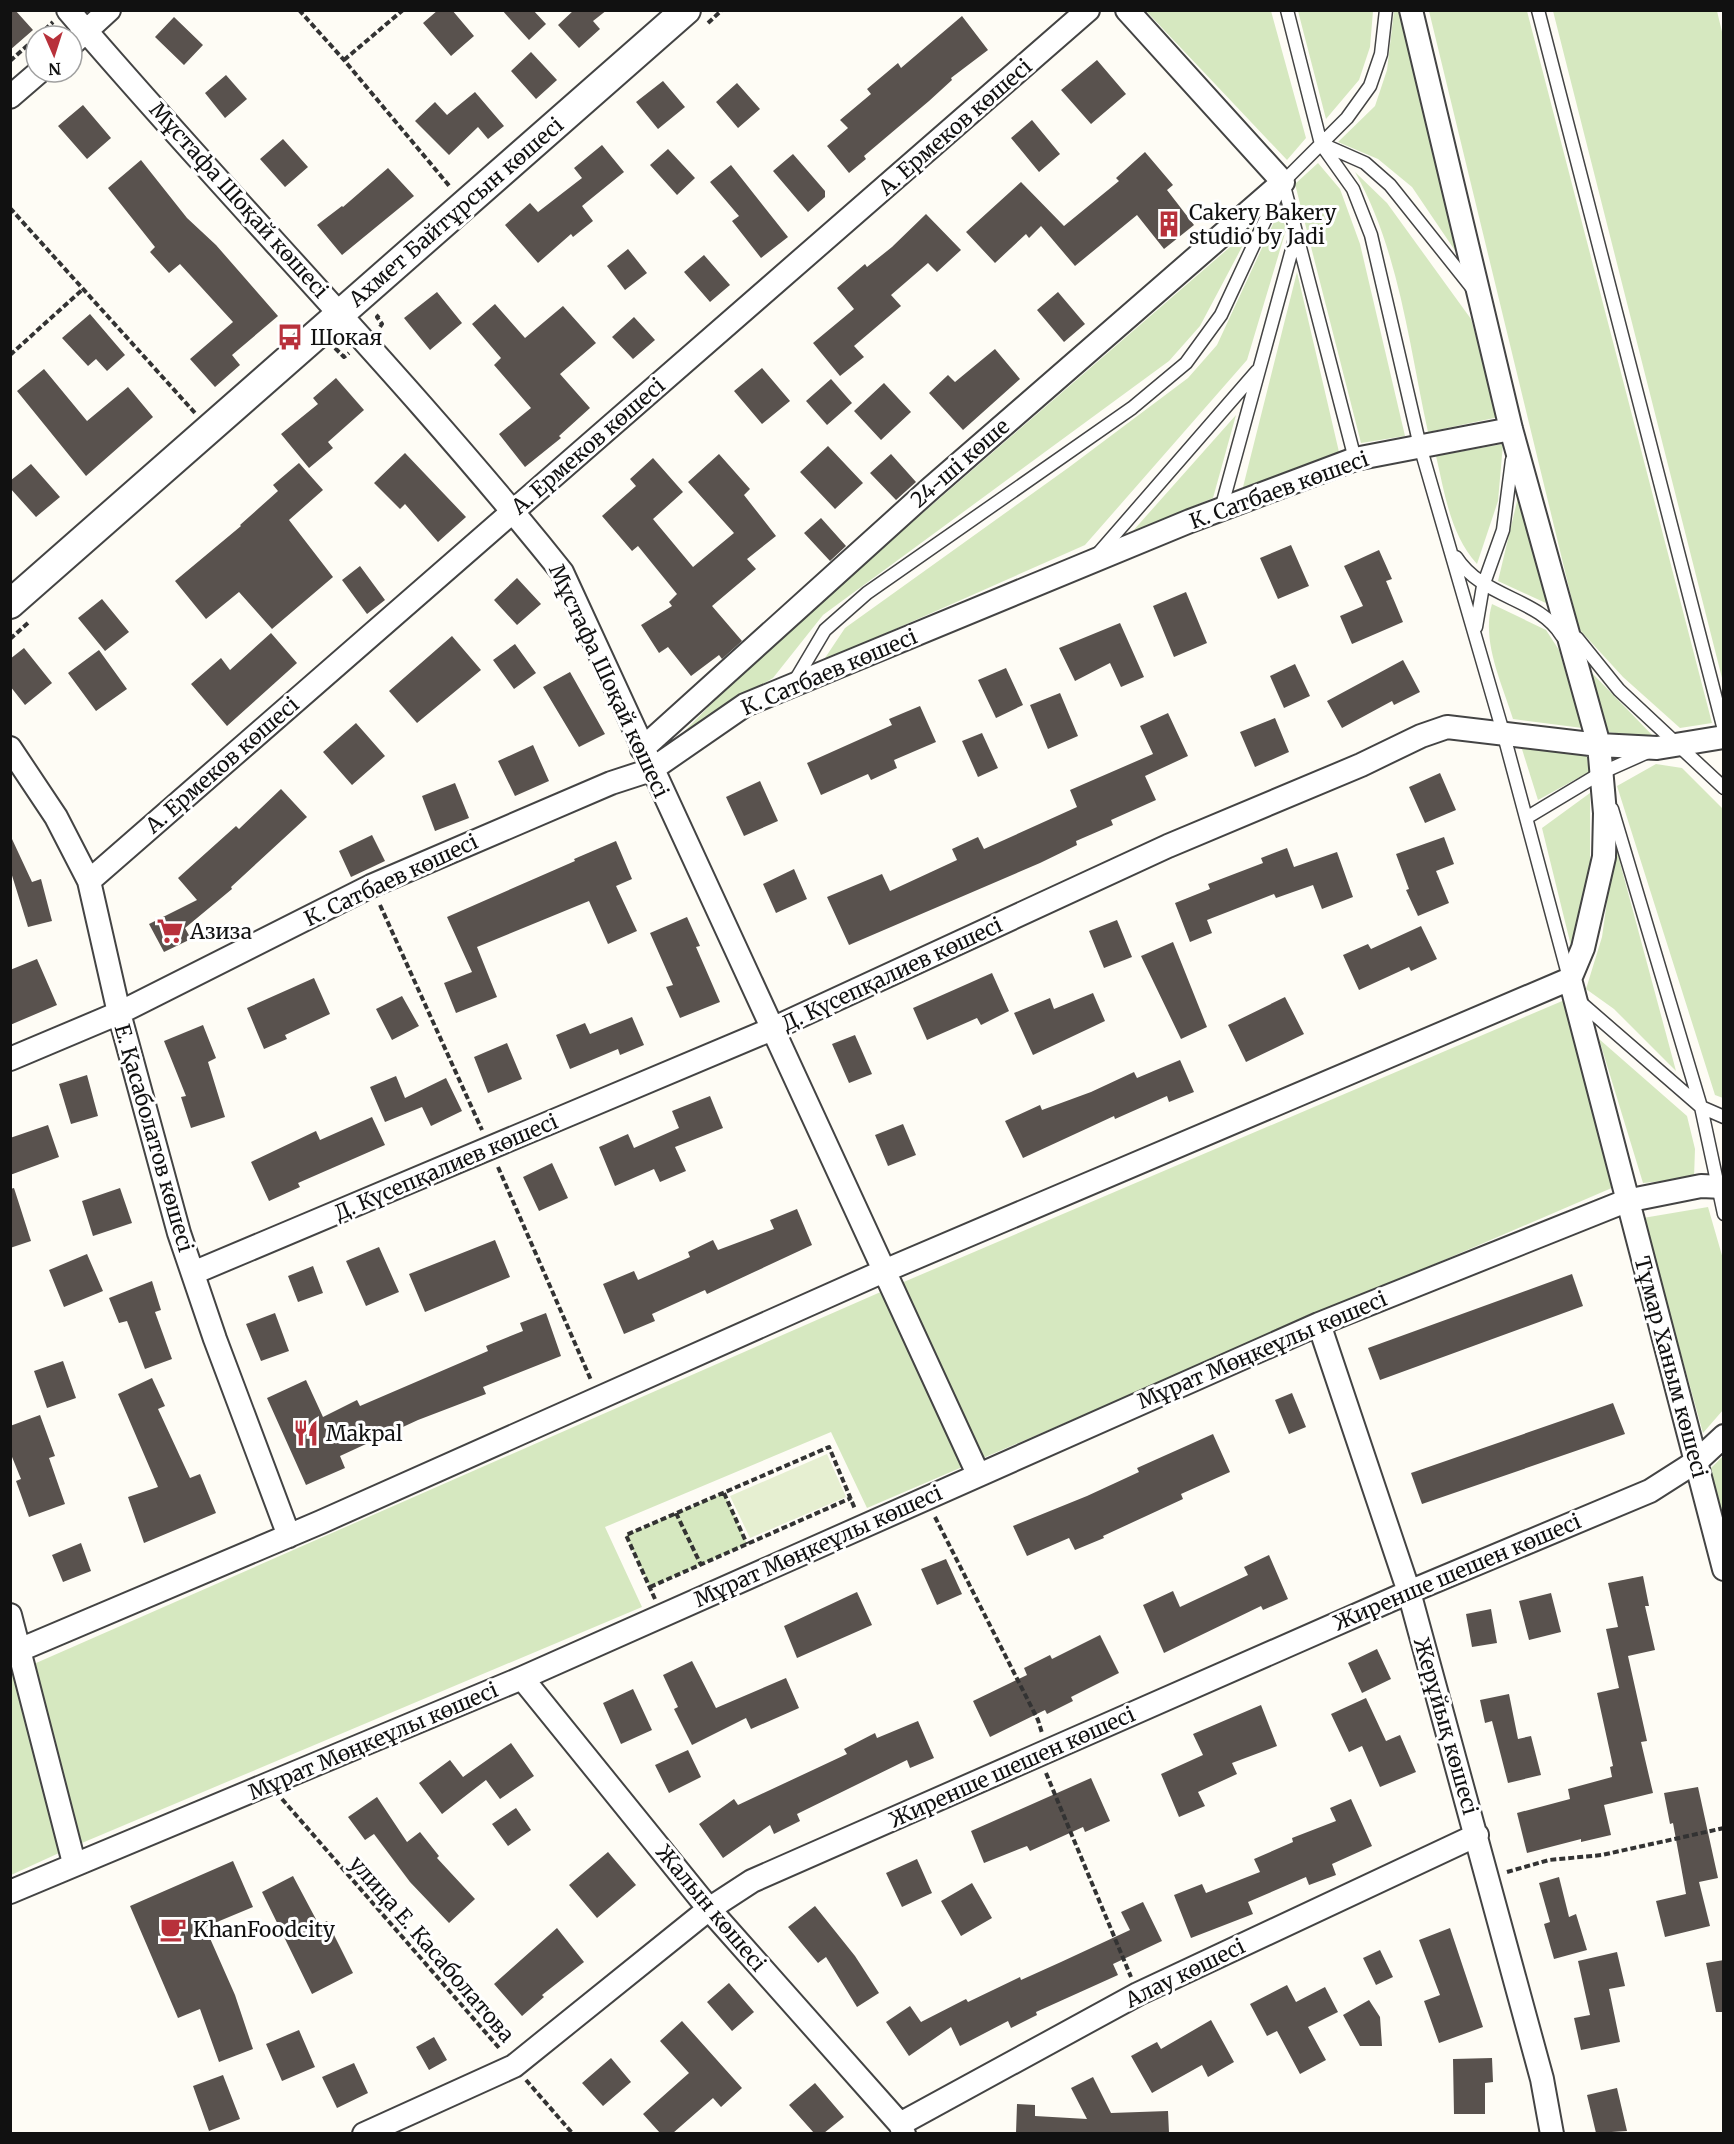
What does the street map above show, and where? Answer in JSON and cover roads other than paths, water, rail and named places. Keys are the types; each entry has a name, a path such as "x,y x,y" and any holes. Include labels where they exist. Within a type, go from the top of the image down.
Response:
{"street":[{"name":"Мұстафа Шоқай көшесі","path":"68,10 74,24"},
{"path":"84,32 109,10"},
{"name":"Ахмет Байтұрсын көшесі","path":"10,604 686,10"},
{"name":"А. Ермеков көшесі","path":"89,881 1088,10"},
{"path":"1127,10 1283,182"},
{"path":"16,1652 289,1536 884,1271 1572,987 1604,857 1605,813 1599,745 1511,429 1411,10"},
{"name":"Мұстафа Шоқай көшесі","path":"84,42 341,313 514,511 562,572 651,770 978,1474"},
{"path":"10,97 25,84"},
{"name":"24-ші көше","path":"642,749 930,489 1283,182"},
{"name":"К. Сатбаев көшесі","path":"10,1059 119,1013 371,886 611,783 651,770 745,705 1092,561 1354,459 1511,429"},
{"name":"Д. Күсепқалиев көшесі","path":"193,1273 772,1029 1168,846 1361,765 1420,736 1447,727 1599,745 1667,746 1724,737"},
{"name":"Е. Қасаболатов көшесі","path":"10,748 56,817 89,881 119,1013 179,1233 289,1536"},
{"name":"Тұмар Ханым көшесі","path":"1572,987 1626,1201 1724,1569"},
{"name":"Мұрат Мөңкеұлы көшесі","path":"10,1892 74,1863 522,1678 1319,1324 1626,1201 1701,1186 1720,1187"},
{"name":"Жерұйық көшесі","path":"1319,1324 1409,1592 1542,2079 1552,2133"},
{"name":"Жиренше шешен көшесі","path":"364,2133 514,2066 709,1909 752,1881 1409,1592 1650,1491 1697,1461 1724,1436"},
{"path":"10,1616 16,1652 74,1863"},
{"name":"Жалын көшесі","path":"522,1678 709,1909 902,2128"},
{"name":"Алау көшесі","path":"902,2128 1138,1994 1477,1835"}],"lane":[{"path":"1287,10 1321,144 1353,189 1371,235 1420,446 1503,732 1572,987 1701,1107 1724,1117"},
{"path":"792,686 825,630 867,593 1132,408 1186,363 1221,315 1283,182 1347,118 1370,86 1381,54 1386,10"},
{"path":"1538,10 1724,730"},
{"path":"1321,144 1365,163 1390,184 1480,298"},
{"path":"1283,182 1354,459"},
{"path":"1221,509 1296,234"},
{"path":"1092,561 1260,368"},
{"path":"1476,640 1476,613 1503,530 1512,474 1511,429"},
{"path":"1449,546 1464,569 1483,586 1545,616 1558,629 1574,655"},
{"path":"1562,614 1582,649 1667,746 1724,788"},
{"path":"1526,818 1601,773 1667,746"},
{"path":"1601,773 1701,1107 1711,1144 1724,1214"}],"place":[{"name":"Cakery Bakery studio by Jadi","path":"1169,224"},
{"name":"Шокая","path":"290,337"},
{"name":"Азиза","path":"170,931"},
{"name":"Makpal","path":"306,1433"},
{"name":"KhanFoodcity","path":"173,1929"}]}
